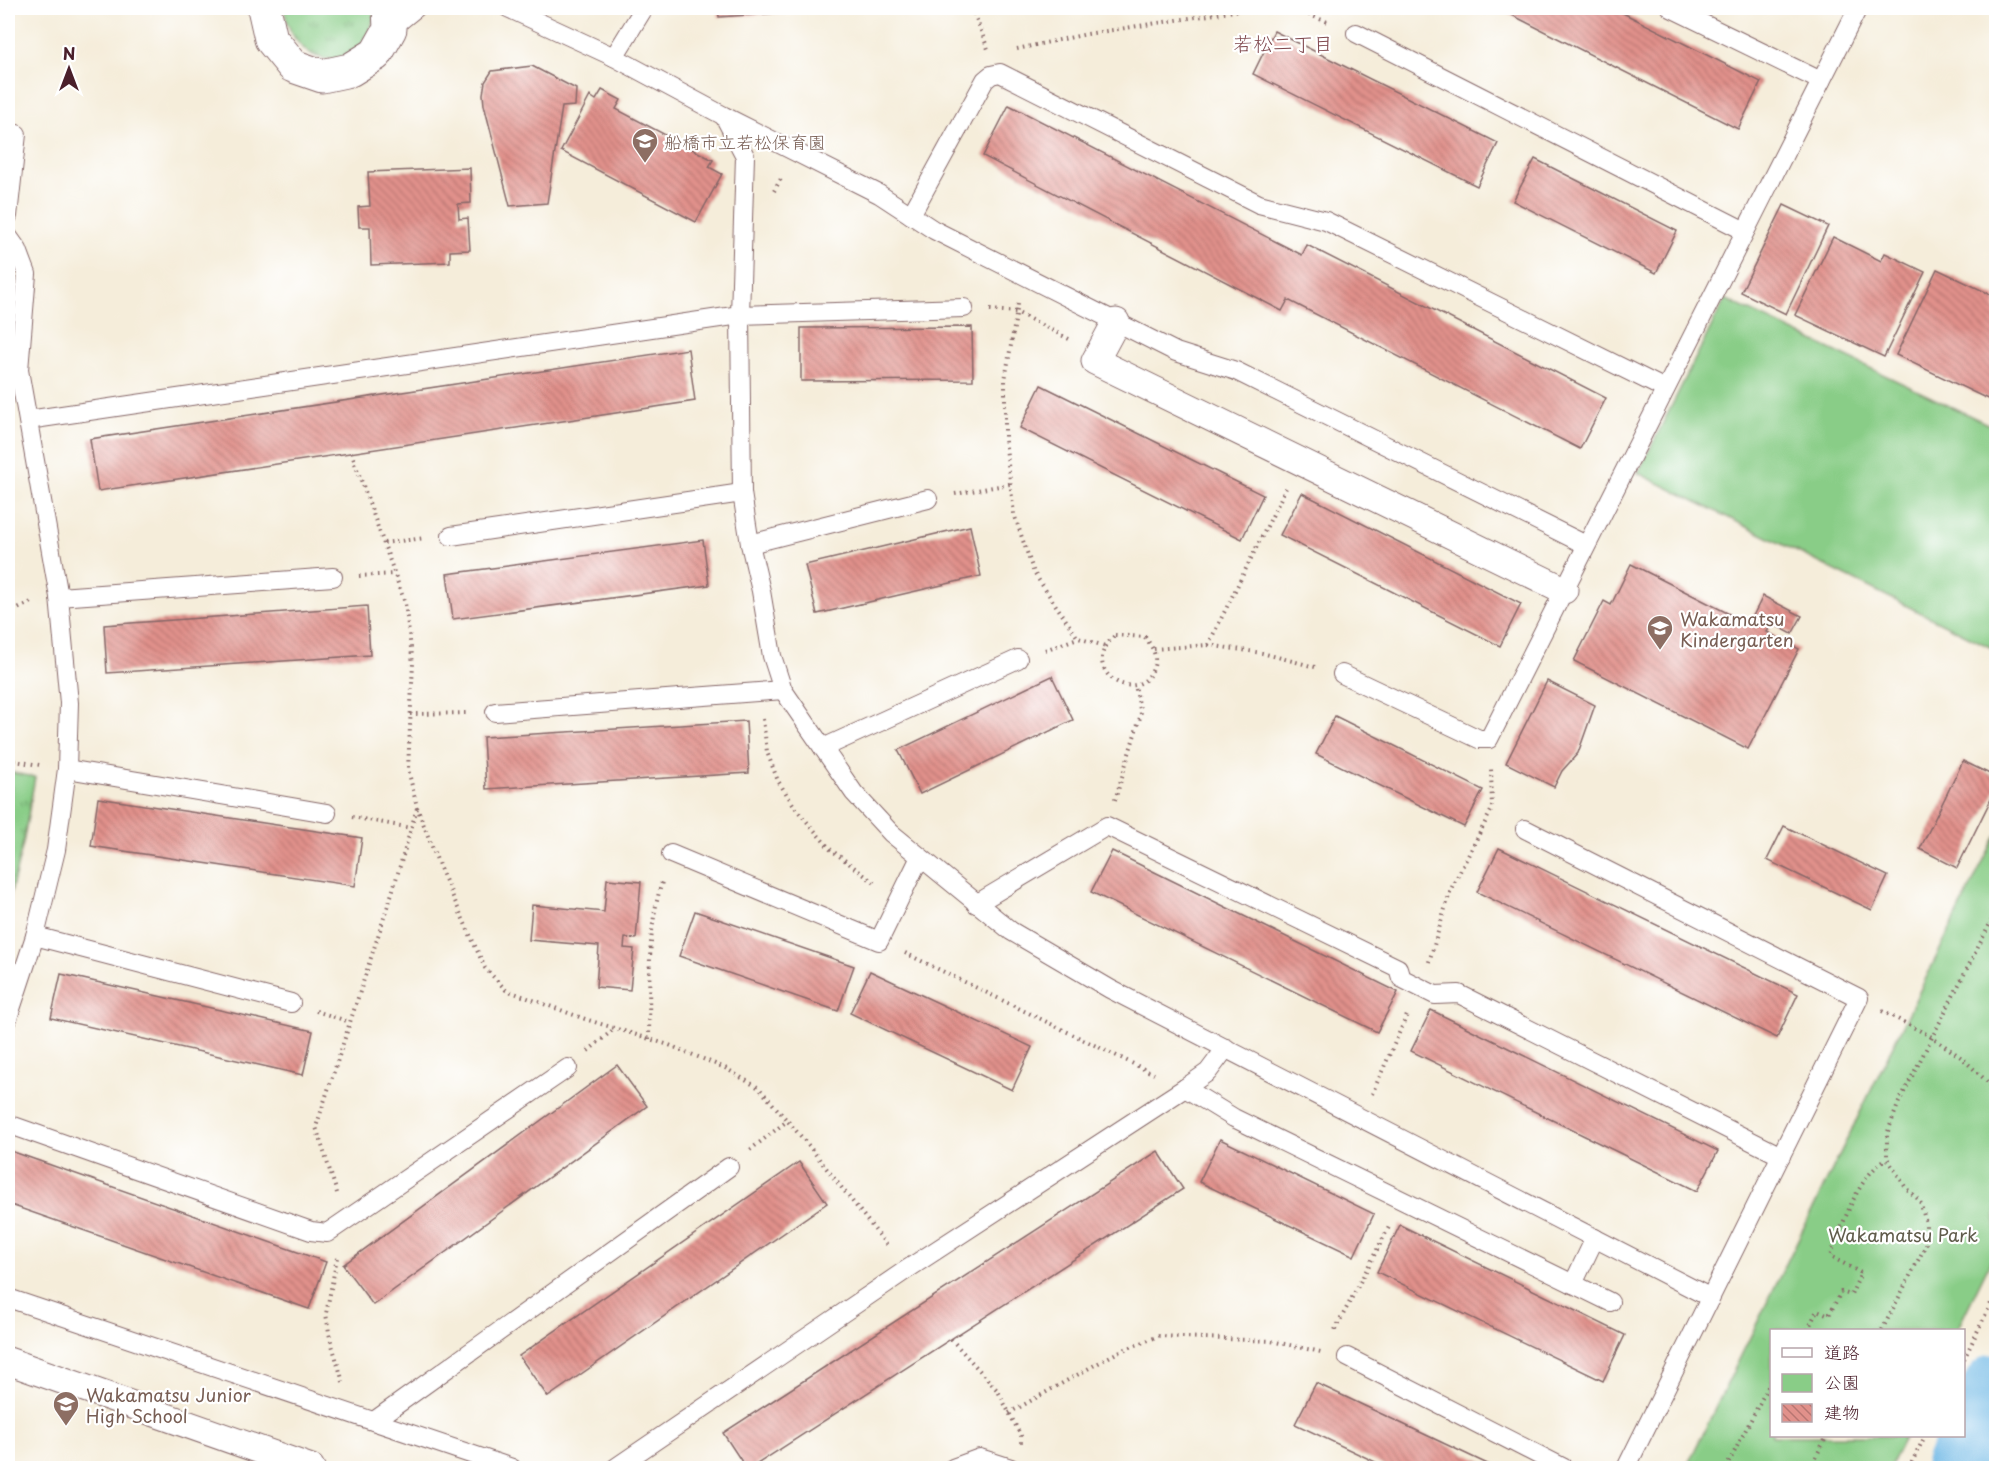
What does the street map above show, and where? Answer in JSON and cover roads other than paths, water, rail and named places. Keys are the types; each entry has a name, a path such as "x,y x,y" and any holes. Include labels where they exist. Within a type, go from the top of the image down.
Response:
{"street":[{"path":"264,8 271,39 293,66 322,76 350,70 376,54 390,18"},
{"path":"1116,322 1095,361 1564,590"},
{"path":"8,1361 311,1468"}],"lane":[{"path":"390,18 416,8"},
{"path":"508,8 614,57 724,116 879,194 934,230 1176,352 1236,371 1586,545"},
{"path":"614,57 644,8"},
{"path":"1671,8 1821,81"},
{"path":"1342,674 1479,739 1489,739 1858,8"},
{"path":"1356,33 1745,231"},
{"path":"911,215 991,68 1259,204 1326,221 1665,389"},
{"path":"724,116 745,156 740,315 742,493 750,544 772,656 783,690 854,793 891,833 1011,931 1110,989 1711,1298"},
{"path":"8,216 17,134"},
{"path":"8,236 18,249 27,274 20,370 59,597 69,703 67,769 56,850 34,936 8,1018"},
{"path":"28,420 740,315 964,308"},
{"path":"451,536 742,493"},
{"path":"750,544 928,499"},
{"path":"59,597 333,577"},
{"path":"823,748 1018,659"},
{"path":"495,712 783,690"},
{"path":"67,769 327,813"},
{"path":"976,904 1107,826 1398,968 1401,978 1435,995 1459,994 1781,1156"},
{"path":"1525,829 1859,998 1626,1468"},
{"path":"671,854 879,940 920,857"},
{"path":"34,936 291,1003"},
{"path":"615,1468 906,1270 1185,1088 1208,1072 1226,1048"},
{"path":"8,1124 311,1232 327,1233 568,1068"},
{"path":"1185,1088 1234,1118 1610,1302"},
{"path":"374,1421 729,1167"},
{"path":"1573,1284 1595,1238"},
{"path":"8,1298 512,1468"},
{"path":"1347,1357 1564,1468"},
{"path":"953,1468 980,1458 1011,1468"}],"waterway":[{"path":"1957,1468 1996,1387"}],"place":[{"name":"船橋市立若松保育園","path":"645,164"},
{"name":"Wakamatsu Kindergarten","path":"1660,651"},
{"name":"Wakamatsu Junior High School","path":"66,1427"}],"district":[{"name":"若松二丁目","path":"1283,43"}],"park label":[{"name":"Wakamatsu Park","path":"1903,1234"}]}
